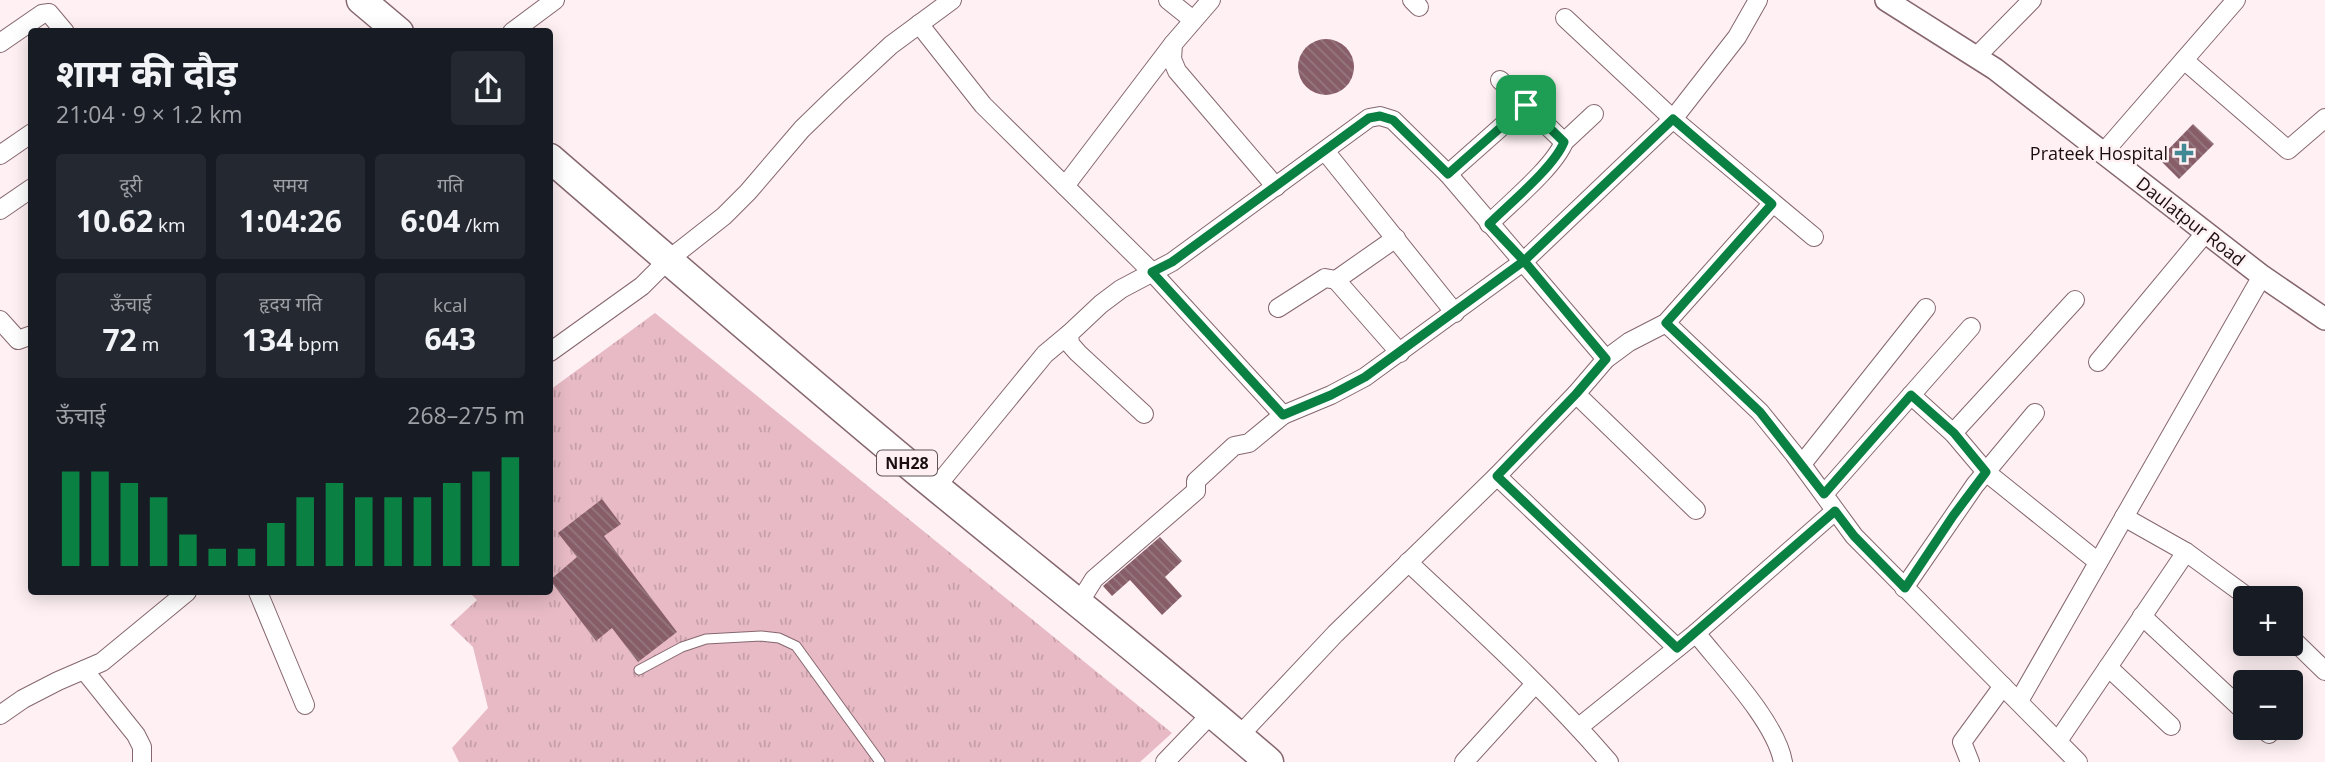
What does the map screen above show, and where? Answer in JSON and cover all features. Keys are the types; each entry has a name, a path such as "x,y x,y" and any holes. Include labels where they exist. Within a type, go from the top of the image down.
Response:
{"highway":[{"path":"360,0 395,28"},
{"name":"NH28","path":"553,161 936,486 1213,712 1269,762"}],"street":[{"path":"517,28 555,0"},
{"path":"553,350 642,286 668,260 724,216 802,129 891,45 952,0"},
{"path":"1168,0 1193,20"},
{"path":"1065,186 1173,44 1211,0"},
{"path":"1079,603 1094,579 1196,491 1196,481 1234,446 1249,443 1283,415 1365,377 1524,261 1673,119 1737,37 1758,0"},
{"name":"Daulatpur Road","path":"1886,0 1976,57 2104,152 2262,276 2325,319"},
{"path":"1976,57 2032,0"},
{"path":"2104,152 2236,0"},
{"path":"0,43 43,14 49,13 62,28"},
{"path":"1565,18 1673,119 1814,237"},
{"path":"919,24 983,105 1152,272 1283,415"},
{"path":"1173,44 1172,59 1177,71 1276,187"},
{"path":"2184,60 2288,150 2325,118"},
{"path":"1500,80 1564,142"},
{"path":"1448,174 1526,105"},
{"path":"1489,224 1561,151 1564,142 1594,114"},
{"path":"936,486 1045,354 1111,297 1172,262 1369,118 1380,116 1393,120 1448,174 1606,359"},
{"path":"0,155 28,135"},
{"path":"1325,151 1455,313"},
{"path":"0,210 28,191"},
{"path":"1239,736 1335,634 1497,476 1606,359 1629,342 1666,323 1772,204"},
{"path":"2098,362 2206,232"},
{"path":"1336,280 1396,238"},
{"path":"2019,701 2262,276"},
{"path":"1278,308 1325,278 1336,280 1400,353"},
{"path":"1954,433 2075,300"},
{"path":"1802,464 1926,308"},
{"path":"0,320 18,340 28,336"},
{"path":"1666,323 1760,412 1854,536 2078,762"},
{"path":"1824,494 1971,327"},
{"path":"1069,334 1070,344 1144,414"},
{"path":"1576,394 1696,510"},
{"path":"1911,395 1954,433 1986,472 2098,562"},
{"path":"1905,588 1953,516 2035,413"},
{"path":"1497,476 1677,648"},
{"path":"1579,727 1696,633 1835,511"},
{"path":"2124,517 2186,552 2233,586"},
{"path":"2058,741 2186,552"},
{"path":"1408,562 1579,727 1609,762"},
{"path":"0,715 23,699 102,662 183,595"},
{"path":"259,595 305,705"},
{"path":"2142,617 2233,701"},
{"path":"1696,633 1761,715 1782,753 1783,762"},
{"path":"2303,650 2325,671"},
{"path":"2108,667 2171,726"},
{"path":"84,670 136,736 142,747 142,762"},
{"path":"1464,762 1535,684"},
{"path":"1970,762 1962,742 2003,686"},
{"path":"1165,762 1213,712"}],"lane":[{"path":"639,670 681,647 706,639 761,636 779,638 796,646 880,762"}],"green space":[{"path":"655,313 1172,733 1140,762 459,762 452,748 488,708 473,647 450,625 477,600 472,595 553,595 553,388"}],"building":[{"path":"1321,39 1331,39 1346,47 1352,56 1352,78 1346,87 1331,95 1321,95 1303,83 1298,72 1298,62 1310,44"},
{"path":"2193,124 2214,144 2179,179 2159,159"},
{"path":"602,499 621,524 604,536 677,632 638,662 612,628 596,641 553,584 553,577 577,557 558,533"},
{"path":"1160,537 1182,561 1165,577 1182,596 1162,615 1130,580 1112,596 1103,586"}],"place":[{"name":"Prateek Hospital","path":"2184,153"}],"route":[{"path":"1526,105 1448,174 1393,120 1380,116 1369,118 1172,262 1152,272 1283,415 1365,377 1524,261 1606,359 1497,476 1677,648 1835,511 1854,536 1905,588 1986,472 1954,433 1911,395 1824,494 1760,412 1666,323 1772,204 1673,119 1524,261 1489,224 1561,151 1564,142 1526,105"}]}
